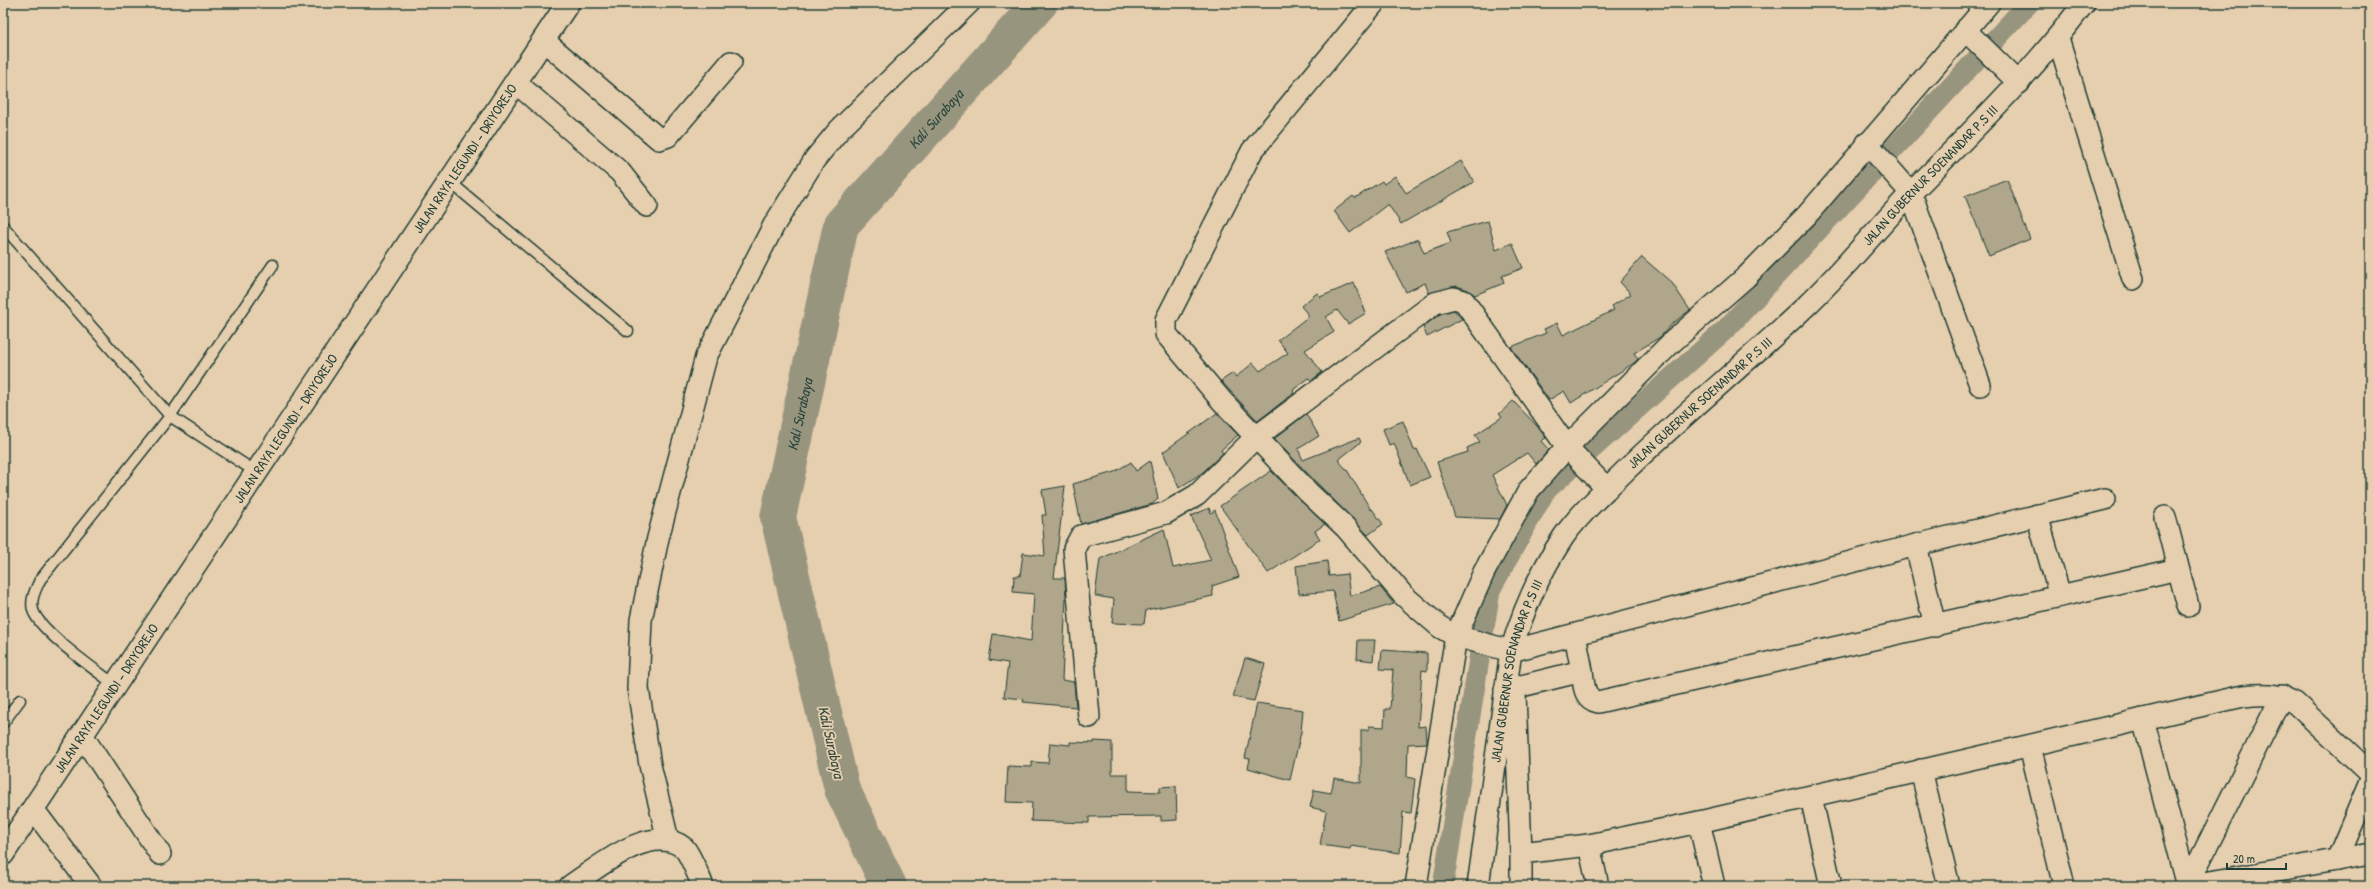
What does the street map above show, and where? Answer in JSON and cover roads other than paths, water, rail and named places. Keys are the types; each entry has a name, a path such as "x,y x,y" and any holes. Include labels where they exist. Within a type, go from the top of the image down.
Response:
{"main road":[{"name":"JALAN RAYA LEGUNDI - DRIYOREJO","path":"3,854 543,40 564,5"}],"street":[{"path":"668,840 650,764 638,688 642,620 658,538 706,357 774,225 815,160 839,130 969,3"},
{"path":"1374,3 1252,150 1166,320 1166,334 1174,346 1222,402 1308,492 1346,528 1403,595 1440,627 1460,638 1505,650 1575,635 1916,545 2105,499"},
{"path":"1416,886 1460,638 1484,572 1511,519 1529,490 1571,451 1672,342 1746,278 1807,215 1871,147 1971,36 1989,3"},
{"name":"JALAN GUBERNUR SOENANDAR P.S III","path":"1478,886 1510,689 1505,650 1520,621 1536,582 1565,535 1602,484 1807,305 1859,252 1907,188 2014,78 2058,38 2084,3"},
{"path":"1971,36 2014,78"},
{"path":"2058,38 2133,278"},
{"path":"543,40 660,139 668,136 731,62"},
{"path":"515,82 620,172 647,206"},
{"path":"1871,147 1907,188 1980,385"},
{"path":"1089,717 1074,549 1076,542 1088,532 1166,513 1182,505 1197,495 1256,437 1435,303 1454,298 1464,301 1571,451 1602,484"},
{"path":"2037,515 2060,596"},
{"path":"2165,516 2188,606"},
{"path":"1916,545 1935,626"},
{"path":"1575,635 1588,697 1592,701 1598,702 1935,626 2178,569"},
{"path":"1521,886 1521,853 1510,689 1582,672"},
{"path":"1521,853 1589,845 1699,822 2243,696 2264,693 2282,696 2307,713 2370,773"},
{"path":"2187,886 2282,696"},
{"path":"2143,719 2187,886"},
{"path":"82,735 160,854"},
{"path":"2030,746 2064,886"},
{"path":"1921,770 1949,886"},
{"path":"2337,860 2370,782"},
{"path":"1811,797 1831,886"},
{"path":"33,809 91,886"},
{"path":"1699,822 1714,886"},
{"path":"570,886 635,844 653,840 668,840 685,848 703,886"},
{"path":"1589,845 1598,886"},
{"path":"2187,886 2370,854"}],"lane":[{"path":"449,181 628,331"},
{"path":"3,226 170,416 256,472"},
{"path":"115,685 41,624 33,609 33,595 40,580 170,416 273,265"},
{"path":"3,723 20,700"}],"waterway":[{"name":"Kali Surabaya","path":"889,886 842,789 778,517 841,225 1040,3"},
{"path":"1443,886 1490,590 1545,491 1727,328 2029,3"}]}
